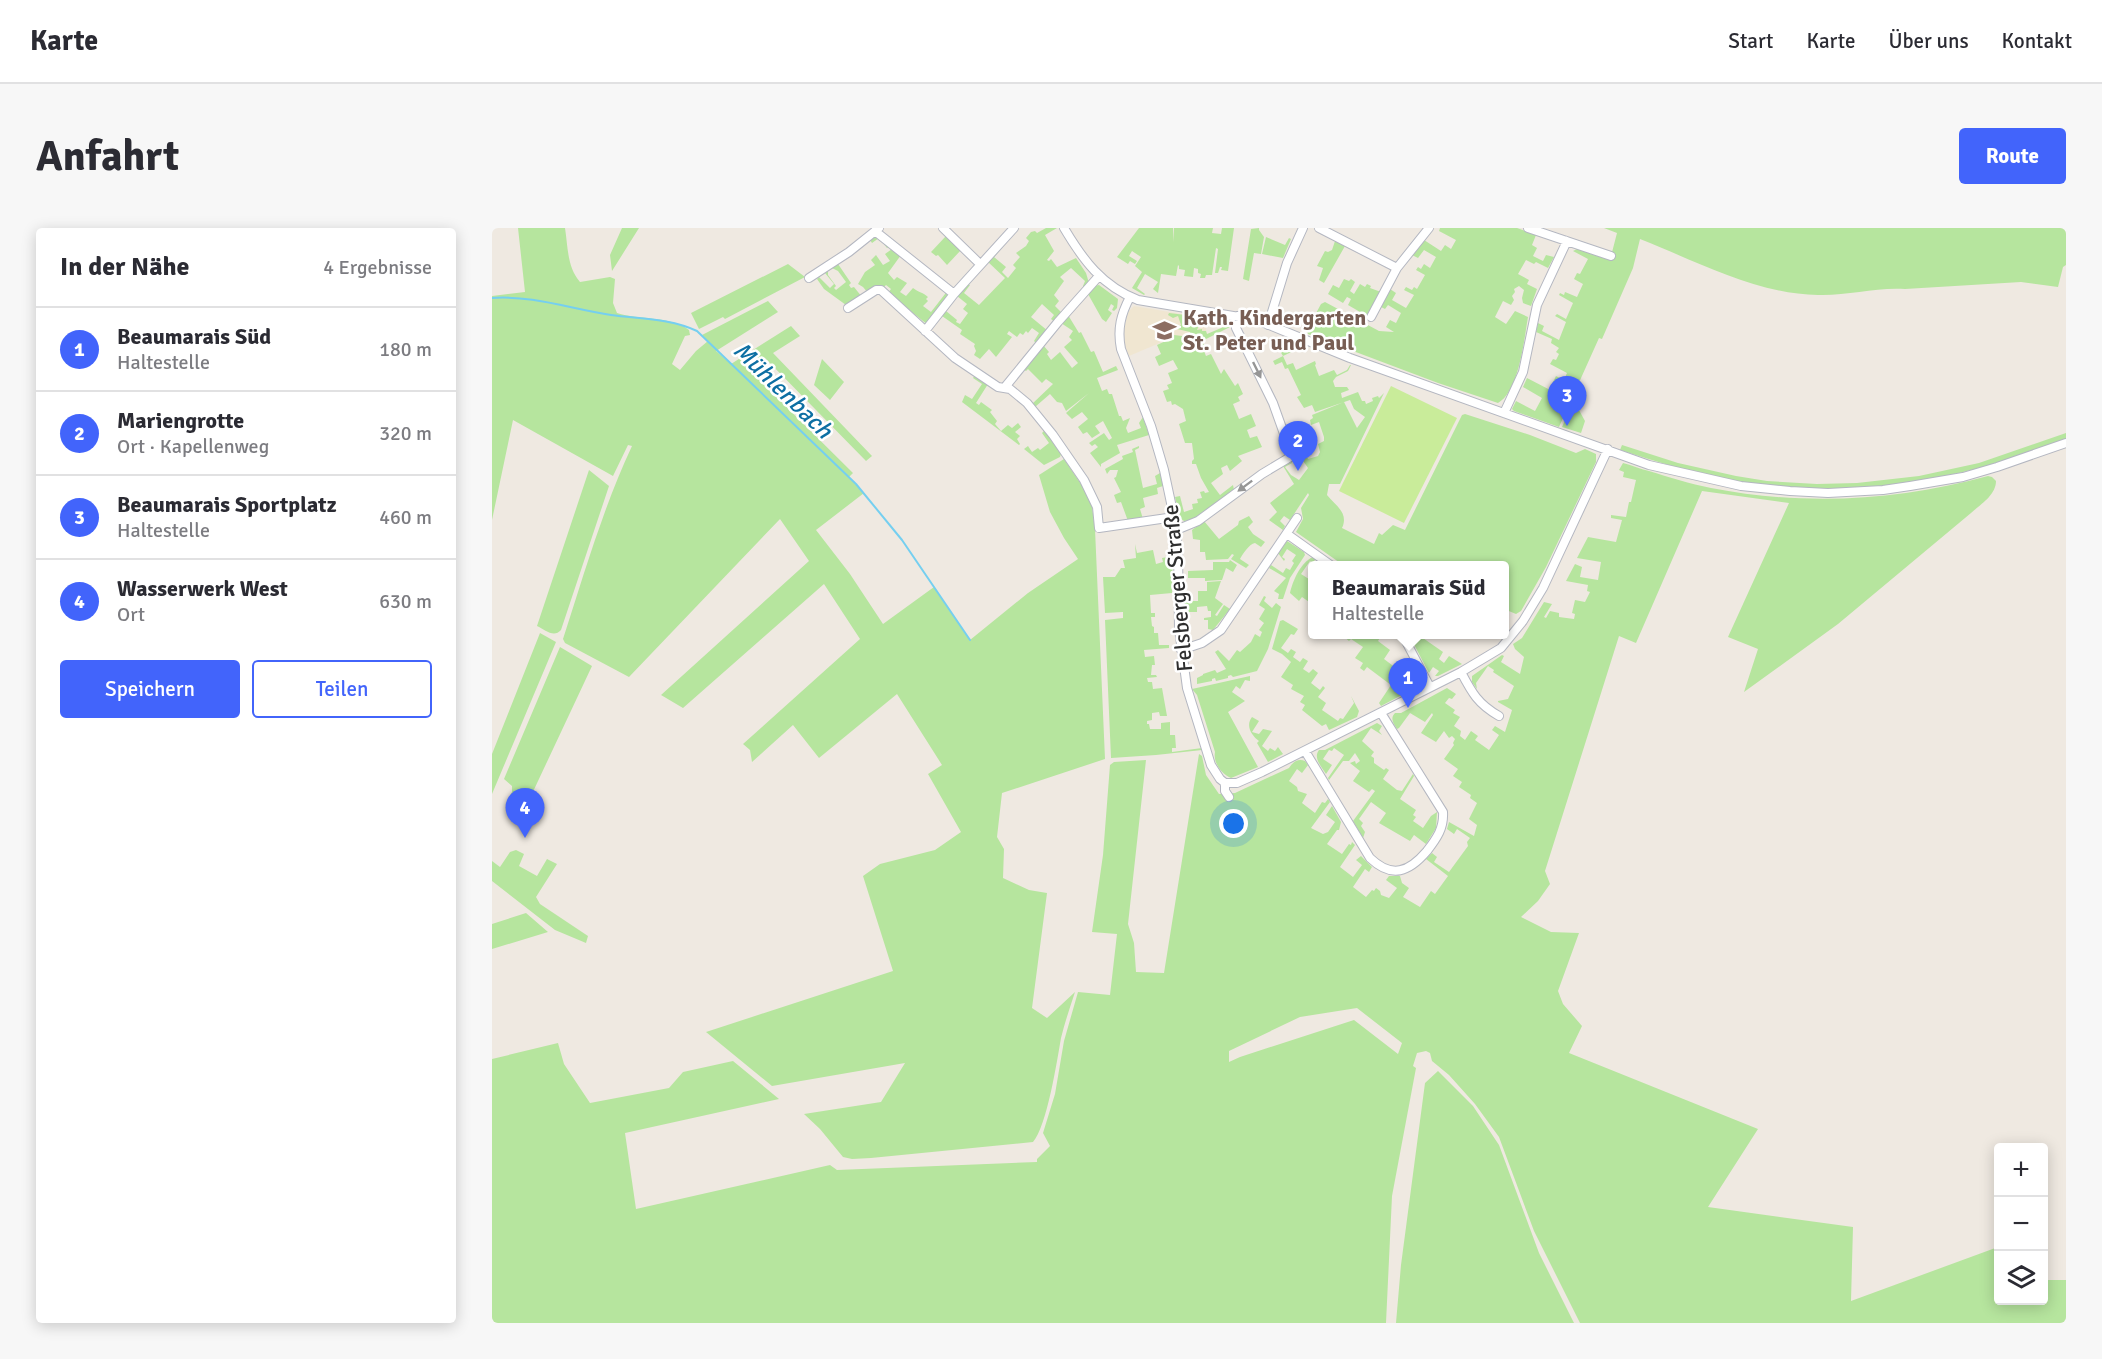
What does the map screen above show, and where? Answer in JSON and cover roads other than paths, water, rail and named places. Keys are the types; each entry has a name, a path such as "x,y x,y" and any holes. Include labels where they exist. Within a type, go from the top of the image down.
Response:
{"street":[{"path":"943,228 980,264"},
{"path":"925,331 954,294 1014,228"},
{"path":"1064,228 1084,260 1099,276 1130,297 1151,303 1238,316 1268,325 1350,358 1649,465 1716,481 1759,488 1828,493 1883,490 1963,477 2066,443"},
{"path":"1268,325 1287,263 1303,228"},
{"path":"1319,228 1397,268"},
{"path":"1371,317 1397,268 1429,228"},
{"path":"1528,228 1611,256"},
{"path":"809,278 877,230 954,294"},
{"path":"1504,413 1523,372 1537,305 1567,241"},
{"path":"1005,387 1099,276"},
{"path":"848,308 876,290 881,291 955,358 998,387 1010,389 1027,403 1053,435 1084,480 1097,507 1099,528 1174,517"},
{"name":"Felsberger Straße","path":"1130,297 1120,320 1121,349 1151,426 1164,470 1174,517 1181,650 1187,688 1207,752 1216,773 1225,783 1225,790 1229,797"},
{"path":"1176,530 1198,521 1262,474 1291,458 1292,453 1273,404 1236,328 1238,316"},
{"path":"1225,783 1237,783 1305,751 1461,672 1502,648 1523,621 1543,588 1608,449"},
{"path":"1181,650 1202,643 1221,630 1298,518"},
{"path":"1287,534 1325,561"},
{"path":"1405,639 1430,687"},
{"path":"1461,672 1479,702 1499,716"},
{"path":"1305,751 1370,858 1387,870 1404,870 1414,865 1436,840 1441,830 1443,812 1381,713"}],"waterway":[{"name":"Mühlenbach","path":"492,298 537,300 611,315 665,321 697,331 856,484 902,540 970,640"}],"place":[{"name":"Kath. Kindergarten St. Peter und Paul","path":"1165,330"},
{"name":"Beaumarais Sportplatz","path":"1567,426"},
{"name":"Mariengrotte","path":"1298,471"},
{"name":"Beaumarais Süd","path":"1408,708"},
{"name":"Wasserwerk West","path":"525,838"}]}
